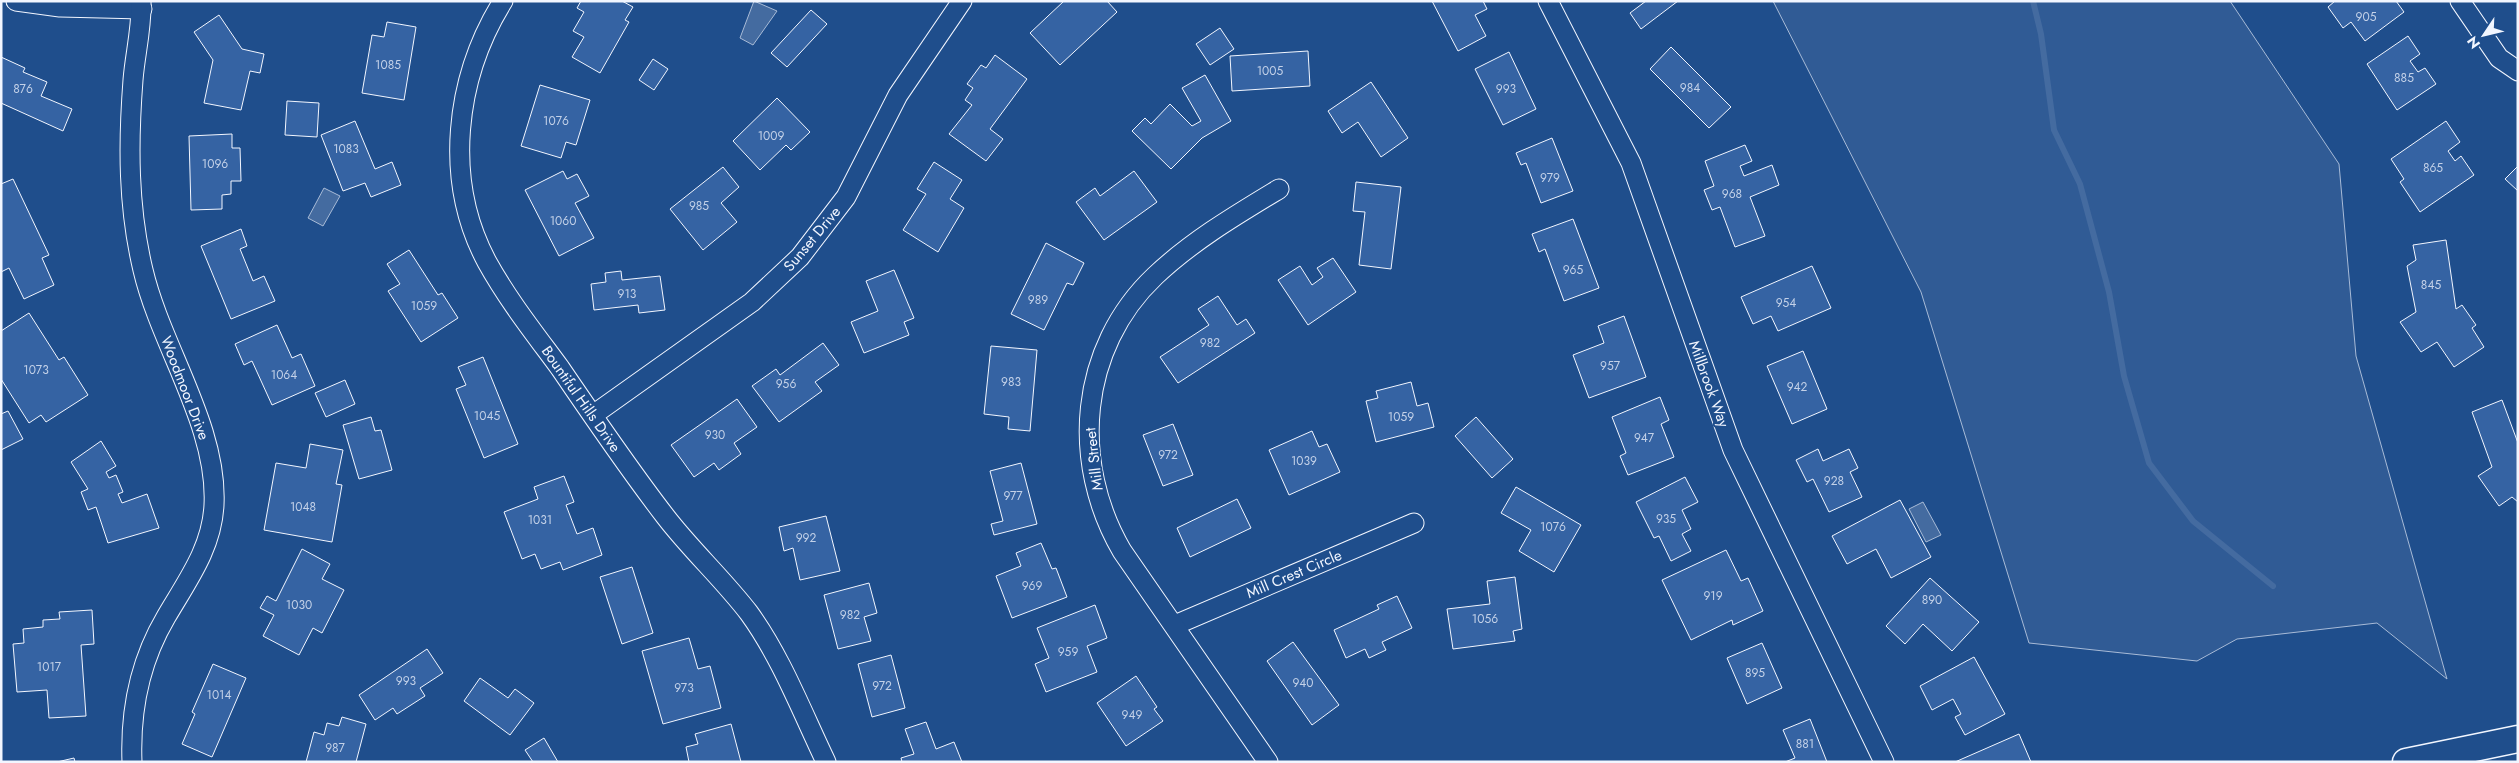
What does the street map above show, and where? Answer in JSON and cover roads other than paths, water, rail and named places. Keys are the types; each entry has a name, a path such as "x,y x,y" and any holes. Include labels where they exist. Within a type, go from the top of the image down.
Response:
{"street":[{"path":"16,1 60,7 141,5"},
{"name":"Bountiful Hills Drive","path":"503,1 483,36 468,78 464,101 460,145 466,201 479,244 496,278 664,516 731,591 758,627 826,762"},
{"name":"Sunset Drive","path":"593,416 752,302 800,257 846,197 898,95 925,52 962,1"},
{"name":"Millbrook Way","path":"1548,1 1631,163 1733,450 1884,762"},
{"path":"2460,1 2499,58 2518,71"},
{"name":"Woodmoor Drive","path":"132,762 132,715 144,666 165,618 195,569 204,549 211,527 214,505 210,456 154,307 143,271 136,232 130,188 129,122 141,5"},
{"name":"Mill Street","path":"1268,762 1122,551 1100,506 1089,446 1089,416 1094,384 1104,352 1118,322 1134,298 1155,276 1226,222 1279,189"},
{"name":"Mill Crest Circle","path":"1174,625 1414,523"},
{"path":"2406,762 2518,739"}],"waterway":[{"path":"2033,1 2041,34 2054,130 2080,184 2109,292 2124,376 2149,463 2193,521 2273,586"}]}
